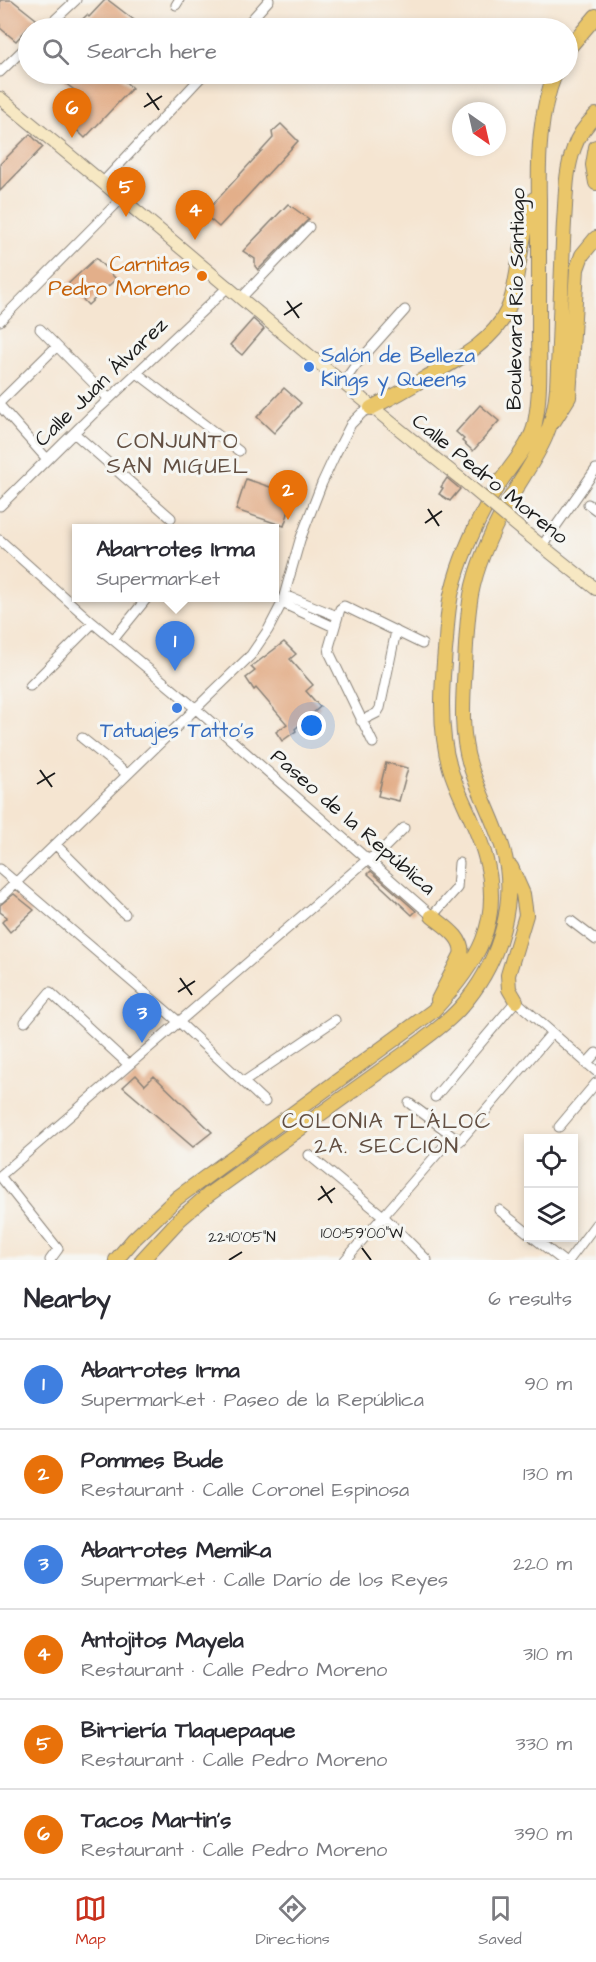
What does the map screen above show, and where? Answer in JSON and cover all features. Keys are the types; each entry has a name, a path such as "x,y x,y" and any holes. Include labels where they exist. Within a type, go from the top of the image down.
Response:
{"main road":[{"path":"578,36 596,16"},
{"name":"Boulevard Río Santiago","path":"116,1260 134,1239 177,1198 433,1011 454,988 481,948 492,896 485,856 450,767 442,715 446,641 451,593 465,549 497,487 535,427 538,409 541,130 552,84"},
{"name":"Boulevard Río Santiago","path":"142,1260 178,1220 208,1195 446,1022 467,1000 487,973 503,932 509,889 503,850 469,763 462,712 472,594 485,548 508,502 537,458 552,425 557,389 561,271 568,171 574,147 585,126 596,115"},
{"path":"596,147 593,165 596,183"},
{"path":"371,408 458,360 482,343 495,329 507,312 515,289 526,228 539,183"},
{"path":"552,425 569,397 577,270 582,255 596,238"},
{"path":"503,850 523,894 526,915 508,975 509,989 516,1001"},
{"path":"432,916 455,936 463,948 433,1011"}],"street":[{"path":"57,18 76,0"},
{"path":"253,18 269,0"},
{"path":"0,72 18,55"},
{"path":"103,182 195,84"},
{"name":"Calle Pedro Moreno","path":"0,98 229,286 371,408 596,590"},
{"path":"0,321 122,198"},
{"path":"242,297 309,226"},
{"name":"Calle Juan Álvarez","path":"0,506 229,286"},
{"path":"343,383 355,366 405,310"},
{"path":"40,329 109,399"},
{"path":"47,459 0,404 56,346"},
{"path":"137,373 239,451"},
{"path":"0,898 251,655 268,630 284,599 300,540 322,483 351,424 371,408"},
{"path":"74,433 171,518"},
{"path":"542,546 596,469"},
{"name":"Paseo de la República","path":"0,540 432,916"},
{"path":"284,599 337,616"},
{"path":"284,599 334,627"},
{"path":"113,640 143,602"},
{"path":"373,743 330,654 329,647 340,609 344,606 422,644"},
{"path":"30,686 93,623"},
{"path":"362,721 377,713 380,708 396,631"},
{"path":"82,738 127,774"},
{"path":"50,1260 58,1249 0,1176 368,859 378,854 404,828"},
{"path":"56,845 125,914"},
{"path":"432,916 457,888 459,863"},
{"path":"0,869 179,1022 265,1102"},
{"path":"571,921 596,940"},
{"path":"25,1022 50,992 129,1065"},
{"path":"435,1097 516,1001 596,1071"},
{"path":"245,1081 335,1020"},
{"path":"409,1103 460,1141 551,1034"},
{"path":"586,1064 596,1053"},
{"path":"559,1127 596,1083"},
{"path":"345,1260 452,1137"},
{"path":"309,1155 383,1216 427,1260"},
{"path":"500,1210 524,1230"},
{"path":"569,1260 596,1224"},
{"path":"539,1242 562,1260"}],"building":[{"path":"0,0 12,0 35,18 18,18 18,39 16,41 0,28"},
{"path":"105,0 108,0 131,18 84,18 87,15 89,17"},
{"path":"66,84 128,84 132,88 85,138 61,115 81,95"},
{"path":"281,124 298,141 219,227 204,214 273,138 272,132"},
{"path":"30,134 43,147 0,191 0,164"},
{"path":"288,204 309,219 258,270 255,266 255,259 243,251"},
{"path":"96,258 116,279 88,305 68,284"},
{"path":"253,319 264,329 242,355 230,345"},
{"path":"284,388 301,403 274,433 257,417"},
{"path":"480,405 499,421 473,451 456,432"},
{"path":"447,478 460,489 450,501 439,494"},
{"path":"246,479 294,495 284,526 236,510"},
{"path":"284,642 296,654 290,659 313,685 306,691 320,707 295,729 296,731 282,741 276,732 287,724 256,688 254,690 246,678 255,671 251,667"},
{"path":"386,763 408,768 399,801 378,796"},
{"path":"371,871 416,911 412,915 368,874"},
{"path":"14,894 34,910 10,932 2,922 7,917 0,912 0,905"},
{"path":"136,1075 145,1085 154,1076 212,1132 193,1147 123,1087"}],"place":[{"name":"Tacos Martin's","path":"72,138"},
{"name":"Birriería Tlaquepaque","path":"126,217"},
{"name":"Antojitos Mayela","path":"195,240"},
{"name":"Carnitas Pedro Moreno","path":"202,276"},
{"name":"Salón de Belleza Kings y Queens","path":"309,367"},
{"name":"Pommes Bude","path":"288,520"},
{"name":"Abarrotes Irma","path":"175,671"},
{"name":"Tatuajes Tatto's","path":"177,708"},
{"name":"Abarrotes Memika","path":"142,1043"}],"district":[{"name":"CONJUNTO SAN MIGUEL","path":"178,454"},
{"name":"COLONIA TLÁLOC 2A. SECCIÓN","path":"387,1134"}]}
